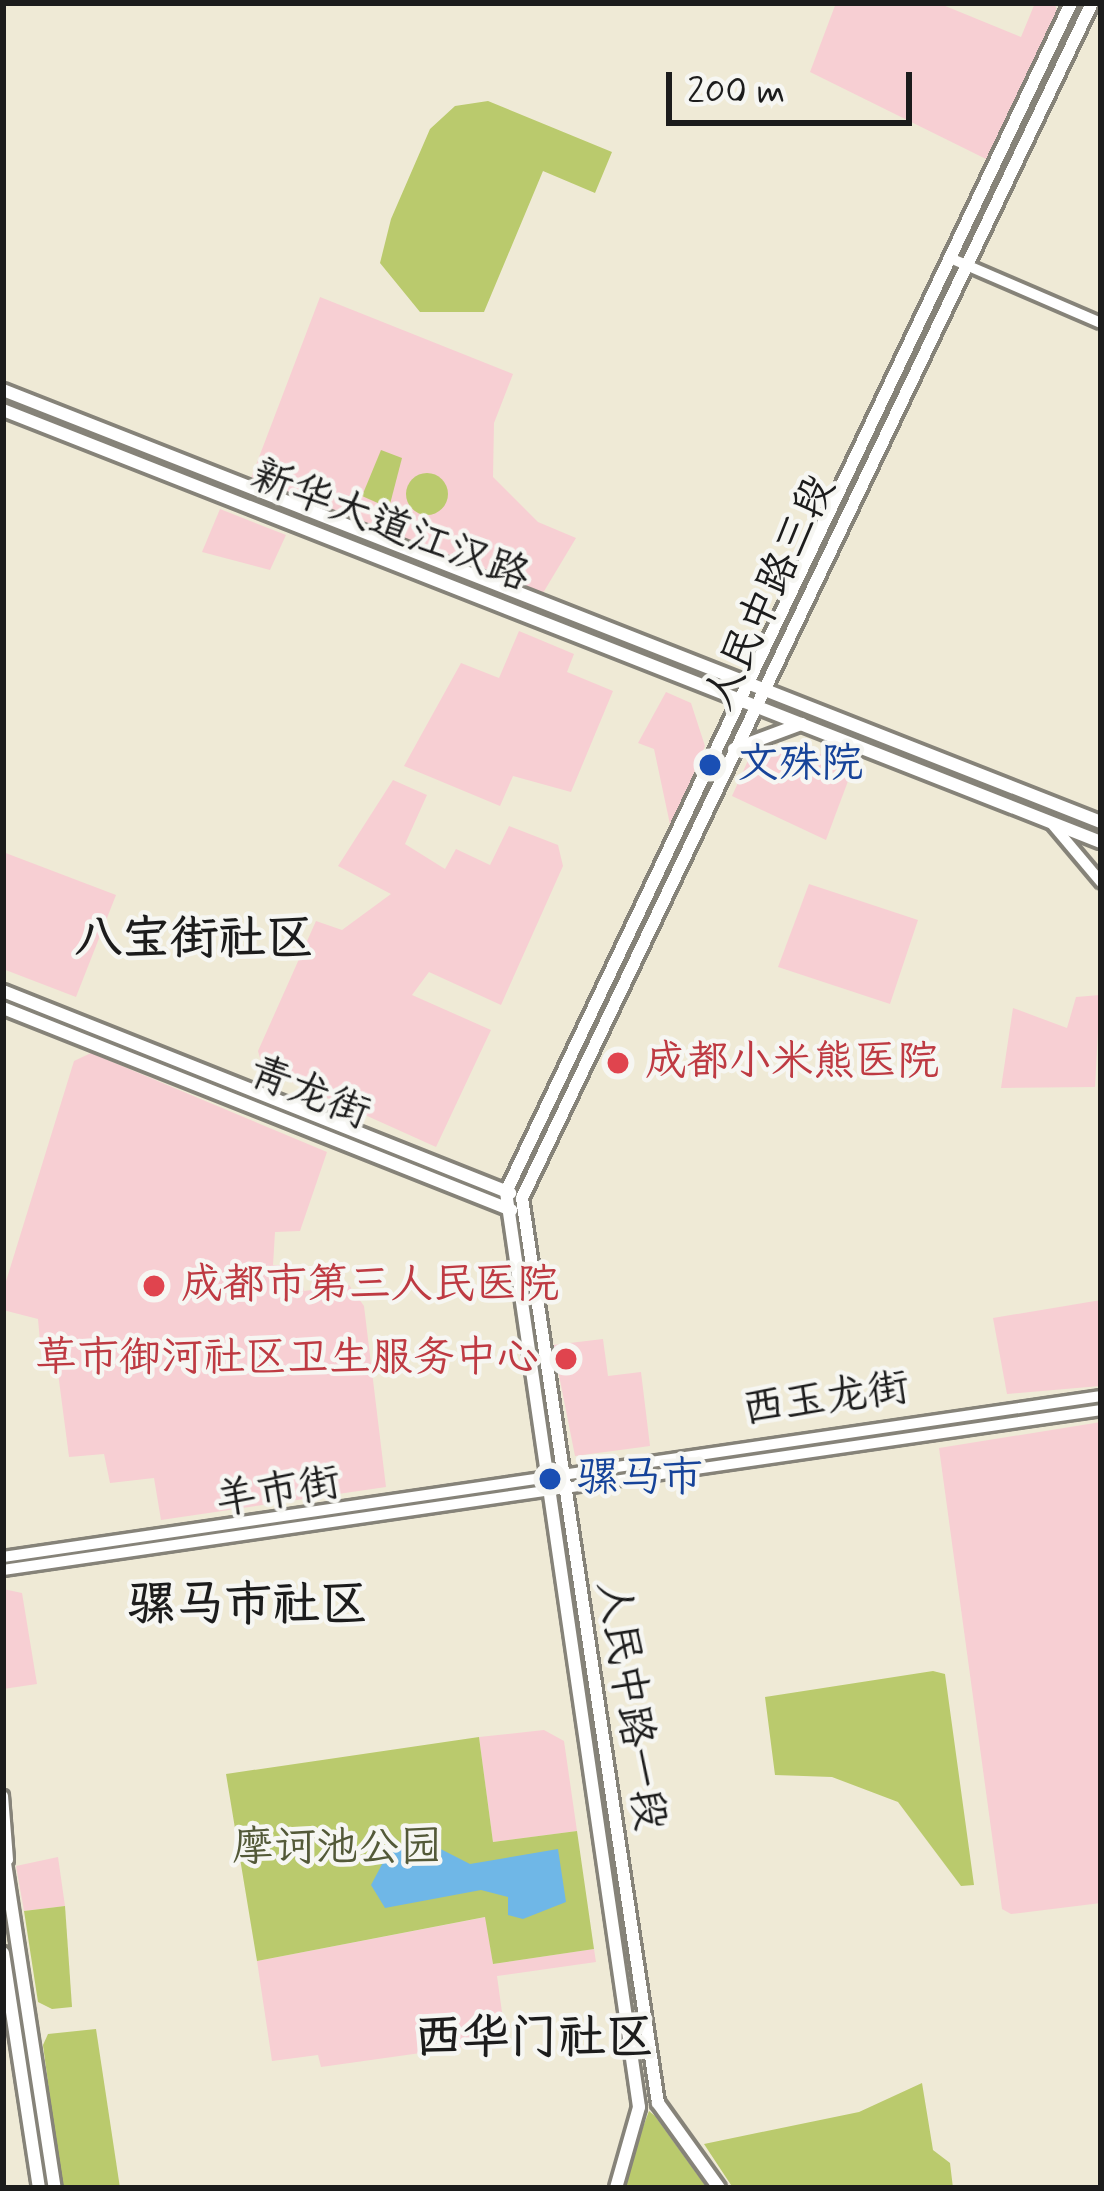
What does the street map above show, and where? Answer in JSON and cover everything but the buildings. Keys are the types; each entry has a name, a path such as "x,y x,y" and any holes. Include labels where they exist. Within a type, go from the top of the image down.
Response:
{"main road":[{"name":"人民中路三段","path":"506,1192 748,703 1072,3"},
{"name":"人民中路三段","path":"957,260 1092,3"},
{"path":"957,260 1101,323"},
{"name":"新华大道江汉路","path":"3,390 1101,822"},
{"name":"新华大道江汉路","path":"3,410 1101,842"},
{"name":"人民中路三段","path":"522,1198 733,750 748,703"},
{"path":"733,750 801,724"},
{"path":"1051,822 1101,882"},
{"name":"青龙街","path":"3,991 522,1198"},
{"name":"青龙街","path":"3,1008 524,1215"},
{"path":"506,1192 508,1209"},
{"path":"522,1198 524,1215"},
{"name":"人民中路一段","path":"508,1209 658,2103 718,2188"},
{"name":"人民中路一段","path":"524,1215 639,2107 616,2188"},
{"name":"西玉龙街","path":"555,1477 1101,1396"},
{"name":"西玉龙街","path":"555,1477 1101,1410"},
{"name":"羊市街","path":"3,1557 555,1477"},
{"name":"羊市街","path":"3,1570 555,1477"},
{"path":"3,1796 6,1870"},
{"path":"3,1850 55,2188"},
{"path":"3,1952 39,2188"},
{"path":"639,2107 658,2103"}],"shaded area":[{"path":"836,3 938,3 1021,37 1035,3 1055,5 1059,17 988,160 810,72"},
{"path":"320,297 513,374 494,423 493,477 538,522 576,538 540,598 251,478"},
{"path":"220,509 286,535 270,570 202,552"},
{"path":"519,631 574,654 567,672 613,691 571,792 513,776 500,806 404,766 461,663 499,678"},
{"path":"666,692 691,703 705,746 671,829 654,749 638,743"},
{"path":"790,744 854,765 826,840 732,796 750,756"},
{"path":"393,780 427,795 405,844 445,869 456,849 490,865 509,826 558,845 563,866 501,1005 429,972 412,995 491,1030 436,1147 263,1069 258,1051 316,921 342,930 391,894 338,866"},
{"path":"3,852 116,895 76,997 3,969"},
{"path":"809,884 918,920 890,1004 778,967"},
{"path":"1100,995 1095,1087 1001,1088 1013,1008 1067,1028 1076,997"},
{"name":"成都市第三人民医院","path":"91,1053 327,1152 300,1231 275,1232 273,1265 299,1265 304,1291 349,1285 364,1306 386,1487 161,1520 154,1478 110,1483 104,1454 69,1457 55,1350 41,1352 38,1319 3,1310 3,1291 74,1061"},
{"path":"1101,1300 1100,1386 1007,1394 993,1318"},
{"path":"603,1339 608,1376 641,1372 650,1446 575,1456 553,1345"},
{"path":"1101,1422 1101,1903 1011,1914 1002,1909 939,1448"},
{"path":"3,1589 22,1593 37,1684 3,1689"},
{"path":"544,1730 564,1741 577,1831 493,1842 479,1737"},
{"path":"58,1857 65,1906 24,1911 16,1866"},
{"path":"486,1917 493,1964 594,1949 596,1962 497,1976 506,2041 321,2067 318,2055 272,2061 257,1961"}],"green space":[{"path":"488,101 612,152 595,193 543,171 484,312 420,312 380,263 391,219 430,129 455,106"},
{"path":"381,450 402,458 389,508 362,496"},
{"path":"427,473 442,479 448,494 442,509 427,515 412,509 406,494 412,479"},
{"path":"933,1671 945,1674 974,1885 961,1886 898,1802 832,1777 775,1775 765,1697"},
{"name":"摩诃池公园","path":"479,1737 493,1842 577,1831 594,1949 493,1964 485,1917 257,1961 226,1774"},
{"path":"65,1906 72,2007 52,2009 38,2002 24,1911"},
{"path":"96,2029 120,2188 62,2188 43,2045 48,2034"},
{"path":"922,2083 933,2150 950,2163 953,2188 733,2188 704,2144 859,2112"},
{"path":"649,2111 655,2116 707,2188 620,2188"}],"water":[{"path":"423,1840 470,1864 558,1849 566,1902 523,1919 508,1915 508,1897 481,1890 385,1908 371,1885 389,1851"}],"place":[{"name":"文殊院","path":"710,765"},
{"name":"成都小米熊医院","path":"618,1063"},
{"name":"成都市第三人民医院","path":"154,1286"},
{"name":"草市御河社区卫生服务中心","path":"566,1359"},
{"name":"骡马市","path":"550,1479"}],"district":[{"name":"八宝街社区","path":"194,940"},
{"name":"骡马市社区","path":"248,1606"},
{"name":"西华门社区","path":"534,2039"}]}
